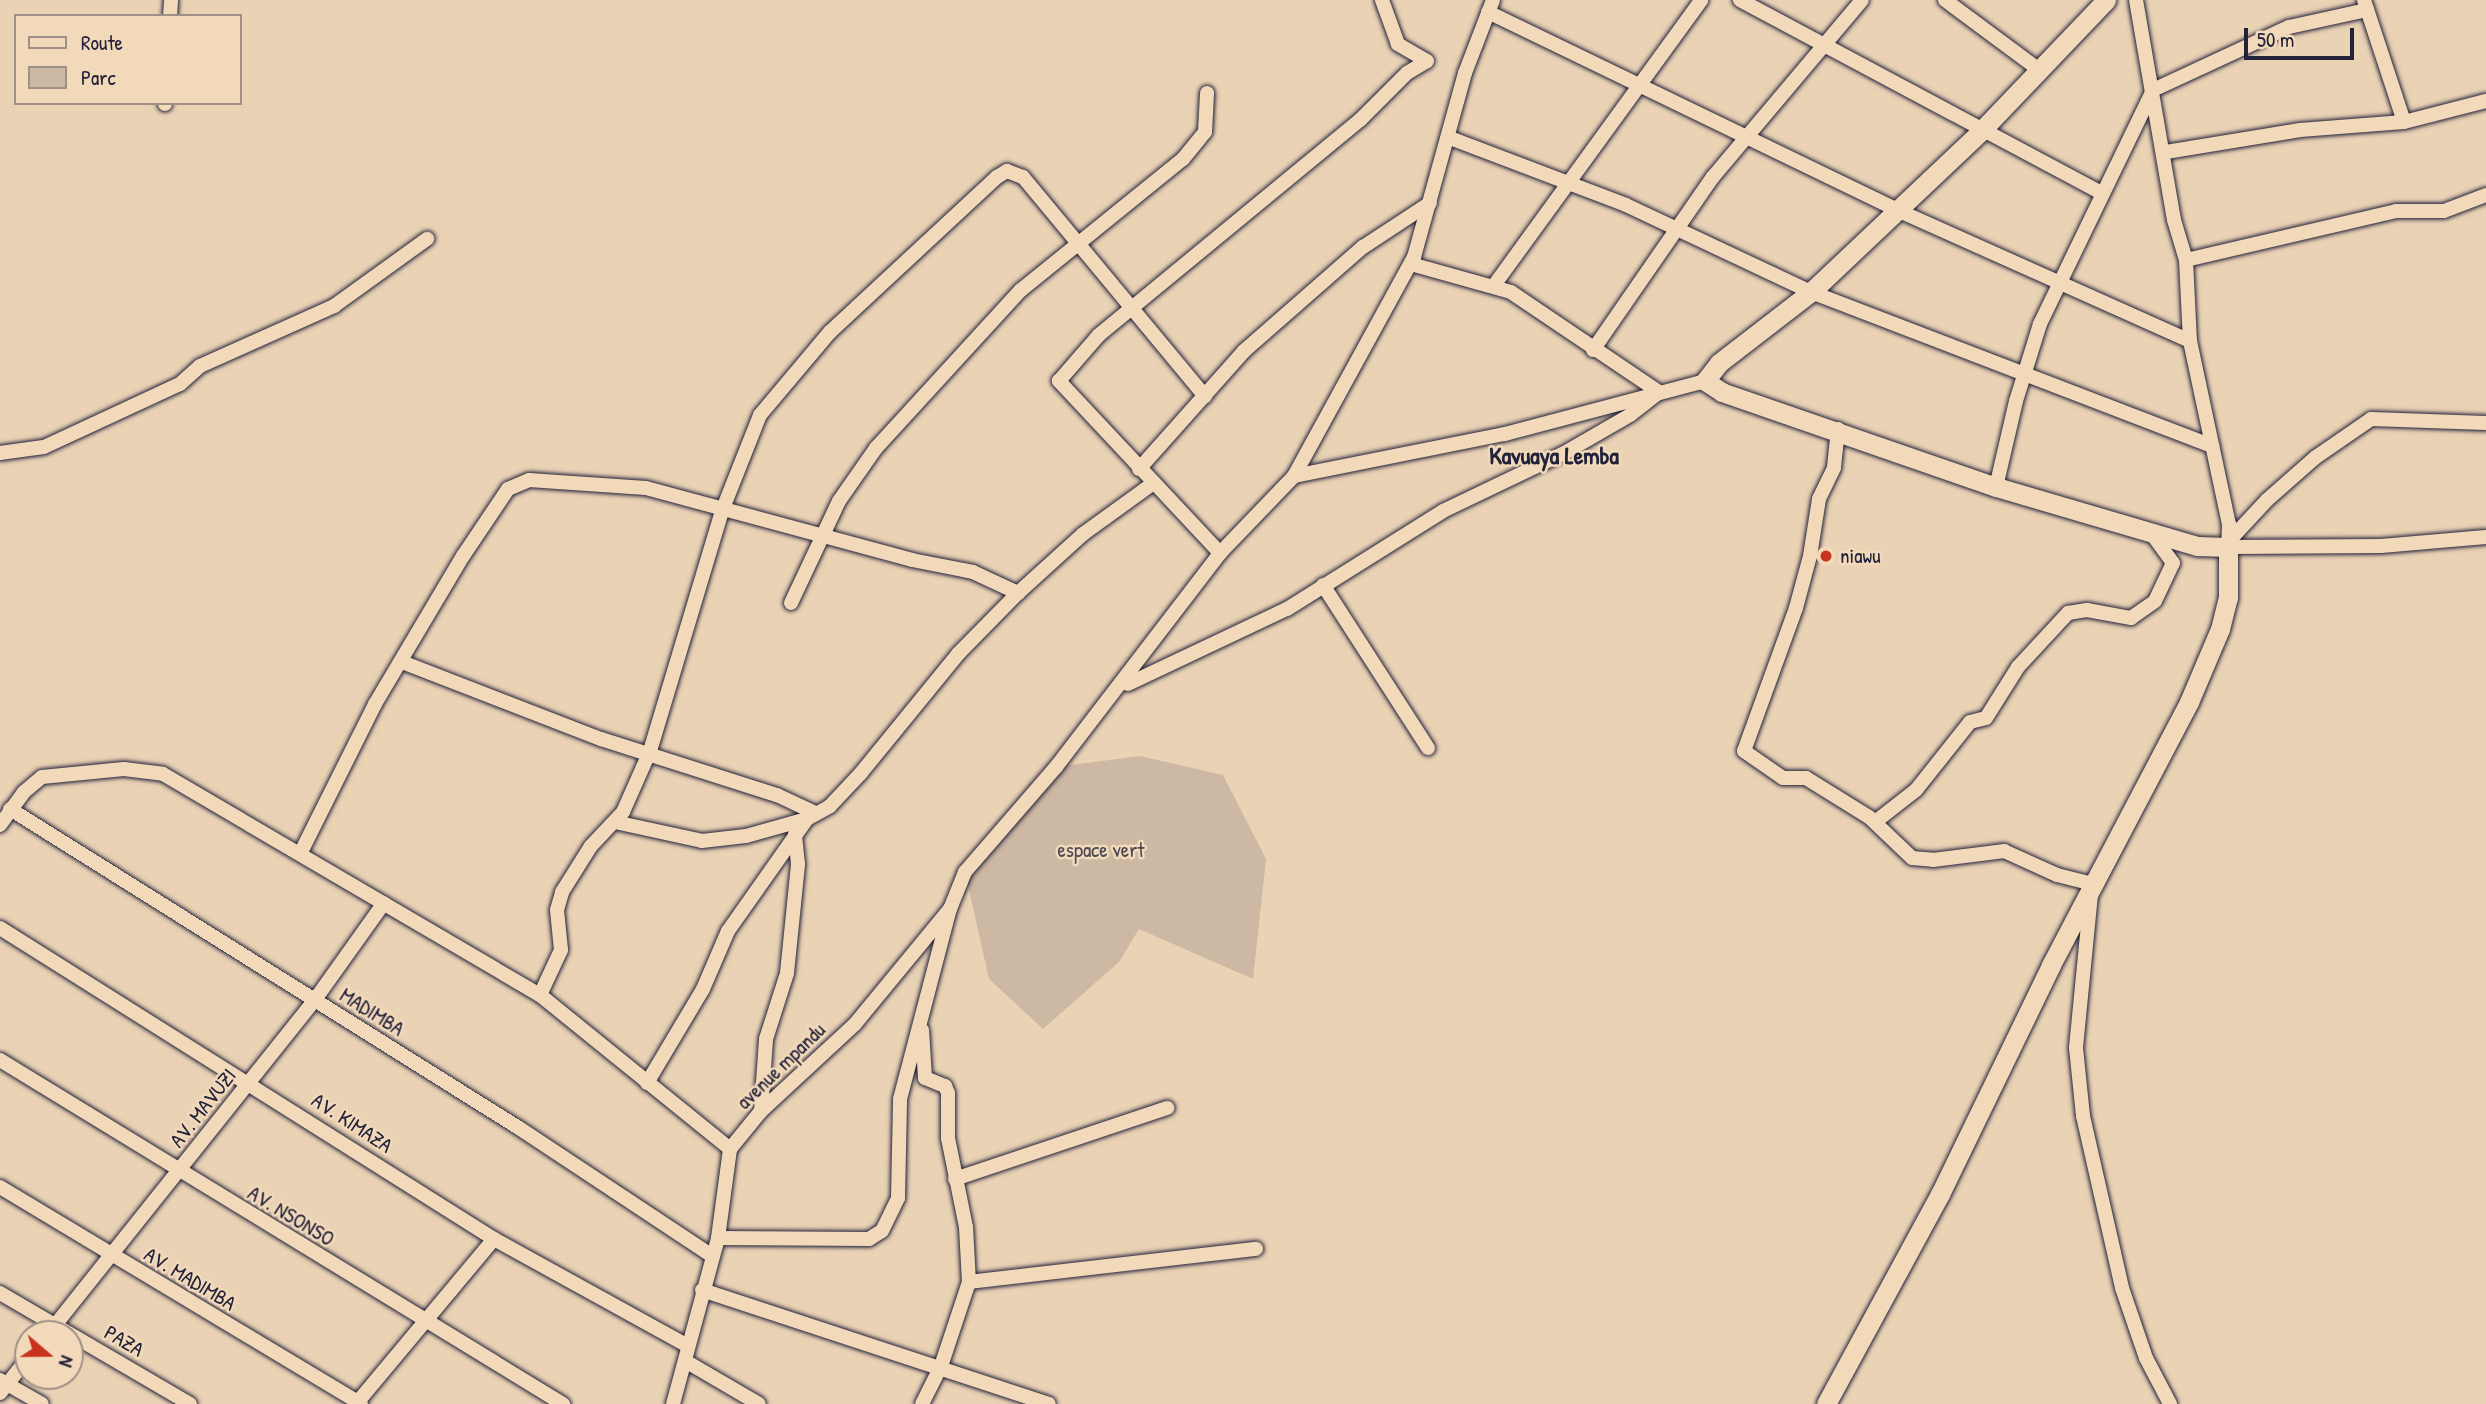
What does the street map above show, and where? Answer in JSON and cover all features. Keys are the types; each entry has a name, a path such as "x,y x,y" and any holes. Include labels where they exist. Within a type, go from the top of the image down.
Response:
{"street":[{"path":"1220,553 1059,384 1079,354 1360,120 1407,73 1427,61 1398,44 1382,0"},
{"path":"1495,284 1566,182 1702,0"},
{"path":"1740,0 1981,131 2101,192"},
{"path":"1593,350 1677,229 1748,135 1862,0"},
{"path":"1945,0 2039,69"},
{"path":"1826,1404 1940,1194 2092,884 2204,669 2228,598 2229,524 2212,446 2204,388 2190,341 2186,260 2174,220 2166,152 2136,0"},
{"path":"1294,476 1505,434 1705,381 1719,363 1811,292 1981,131 2104,1"},
{"path":"1996,487 2023,375 2056,282 2153,90 2289,26 2366,5 2404,122"},
{"path":"718,1238 855,1240 869,1239 882,1231 898,1198 900,1099 950,909 973,858 1056,767 1220,553 1294,476 1411,264 1450,138 1465,73 1490,6 1638,85 1748,135 1897,210 2190,341"},
{"path":"791,603 823,534 876,448 968,342 1075,243 1183,159 1205,132 1208,93"},
{"path":"2166,152 2282,133 2404,122 2486,101"},
{"path":"1450,138 1566,182 1677,229 1811,292 2212,446"},
{"path":"540,995 561,950 557,910 562,892 591,846 615,822 650,751 722,511 760,415 787,379 865,297 997,177 1007,171 1023,177 1075,243 1205,396"},
{"path":"2186,260 2364,217 2412,209 2444,211 2486,195"},
{"path":"1139,469 1244,351 1363,247 1430,203"},
{"path":"0,453 44,446 180,384 200,366 334,306 427,239"},
{"path":"1411,264 1495,284 1659,393"},
{"path":"1705,381 1722,393 1838,429 1996,487 2213,550 2228,544 2381,546 2486,537"},
{"path":"1128,684 1240,634 1443,510 1630,415 1659,393"},
{"path":"2228,544 2316,457 2371,419 2486,423"},
{"path":"1838,429 1834,468 1819,499 1811,556 1796,608 1743,746 1761,766 1783,778 1812,781 1875,822 1912,858 1933,860 2004,851 2057,875 2092,884"},
{"path":"302,852 358,737 463,556 508,489 545,479 646,488 722,511 823,534 912,560 973,572 1018,593"},
{"path":"615,822 702,841 746,836 811,816 830,806 958,654 1018,593 1083,534 1152,484"},
{"path":"1875,822 1916,790 1970,722 1986,718 2018,667 2068,613 2087,610 2131,618 2155,601 2173,564 2152,534"},
{"path":"1323,585 1427,748"},
{"path":"402,662 601,739 650,751 767,791 811,816"},
{"path":"0,825 10,809 42,778 149,769 302,852 540,995 730,1149 718,1238 710,1255 686,1345 687,1362 673,1404"},
{"name":"MADIMBA","path":"10,809 584,1169 710,1255"},
{"path":"647,1083 703,989 728,931 795,834 811,816"},
{"path":"761,1111 766,1039 787,973 798,864 795,834"},
{"path":"2092,884 2076,1048 2083,1116 2122,1288 2146,1358 2170,1404"},
{"name":"AV. MAVUZI","path":"60,1320 314,1001 384,903"},
{"name":"avenue mpandu","path":"730,1149 761,1111 855,1024 950,909"},
{"name":"AV. KIMAZA","path":"0,928 250,1082 494,1239 686,1345"},
{"path":"920,1018 925,1078 946,1086 948,1093 948,1138 965,1227 969,1282 941,1366 922,1404"},
{"name":"AV. NSONSO","path":"0,1060 178,1172 563,1404"},
{"path":"955,1179 1167,1108"},
{"name":"AV. MADIMBA","path":"0,1187 110,1256 358,1403"},
{"path":"358,1403 494,1239"},
{"path":"969,1282 1256,1249"},
{"path":"702,1290 941,1366 1049,1404"},
{"name":"PAZA","path":"0,1293 38,1320"},
{"name":"PAZA","path":"84,1347 190,1404"},
{"path":"687,1362 759,1404"},
{"path":"14,1373 2,1386 42,1404"}],"green space":[{"name":"espace vert","path":"1140,756 1223,775 1266,859 1253,979 1139,929 1119,962 1043,1029 989,979 965,872 1056,767"}],"place":[{"name":"niawu","path":"1826,556"}],"district":[{"name":"Kavuaya Lemba","path":"1554,456"}]}
